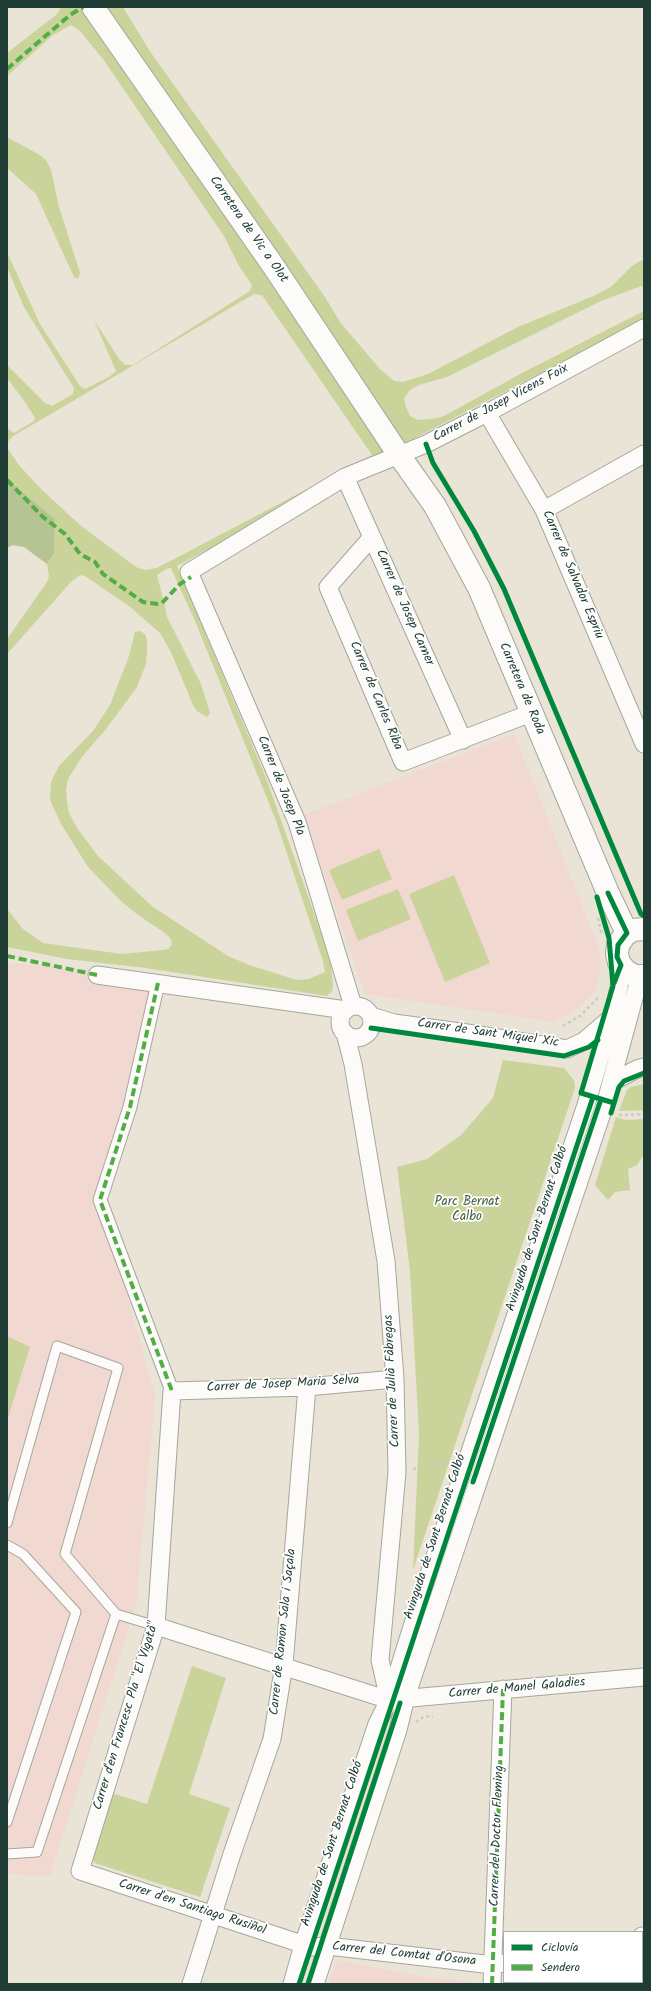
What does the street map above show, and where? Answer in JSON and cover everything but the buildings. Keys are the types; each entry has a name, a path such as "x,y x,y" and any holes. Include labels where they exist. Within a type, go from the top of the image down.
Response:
{"street":[{"name":"Carretera de Vic a Olot","path":"93,7 274,267 399,455"},
{"name":"Carrer de Josep Vicens Foix","path":"189,572 345,477 426,444 487,413 644,328"},
{"name":"Carrer de Salvador Espriu","path":"487,413 544,510 644,744"},
{"name":"Carretera de Roda","path":"399,455 435,506 478,588 608,893 621,935"},
{"path":"544,510 642,461"},
{"name":"Carrer de Josep Carner","path":"345,477 463,740"},
{"name":"Carrer de Carles Riba","path":"372,537 328,587 403,762 531,713"},
{"name":"Carrer de Josep Pla","path":"189,572 297,822 349,1008"},
{"path":"621,935 617,948 617,957 621,966 630,974 643,976"},
{"name":"Avinguda de Sant Bernat Calbó","path":"292,1984 303,1945 377,1724 389,1700 422,1595 586,1104 612,1017 619,987 621,966"},
{"path":"97,975 313,1006 364,1008 371,1016 371,1028 367,1033 353,1064"},
{"name":"Avinguda de Sant Bernat Calbó","path":"315,1984 398,1730 406,1697 612,1082 643,976"},
{"path":"158,983 130,1107 100,1200 172,1391"},
{"path":"313,1006 356,1038 367,1033"},
{"path":"343,1029 341,1017 349,1008"},
{"name":"Carrer de Sant Miquel Xic","path":"371,1016 394,1023 467,1033 563,1049 584,1041 612,1017"},
{"name":"Carrer de Julià Fàbregas","path":"343,1029 353,1064 386,1261 395,1379 397,1472 380,1660 389,1700"},
{"path":"612,1082 644,1067"},
{"name":"Carrer de Josep Maria Selva","path":"172,1391 307,1387 395,1379"},
{"name":"Carrer de Ramon Sala i Saçala","path":"191,1984 272,1739 284,1665 307,1387"},
{"name":"Carrer d'en Francesc Pla \"El Vigatà\"","path":"80,1871 156,1626 172,1391"},
{"path":"156,1626 284,1665 389,1700"},
{"name":"Carrer de Manel Galadies","path":"389,1700 406,1697 436,1696 644,1677"},
{"name":"Carrer del Doctor Fleming","path":"492,1984 499,1964 503,1689"},
{"name":"Carrer d'en Santiago Rusiñol","path":"80,1871 303,1945"},
{"name":"Carrer del Comtat d'Osona","path":"303,1945 328,1946 499,1964"}],"lane":[{"path":"7,1522 58,1346 118,1368 65,1554 116,1614 156,1626"},
{"path":"7,1545 23,1554 76,1612 7,1822"},
{"path":"7,1854 37,1852 116,1614"}],"path":[{"path":"599,912 621,935"},
{"path":"563,1026 580,1016 600,995"},
{"path":"616,1114 644,1114"},
{"path":"397,1472 454,1461"}],"shaded area":[{"path":"514,734 599,948 601,970 595,991 578,1008 554,1022 365,994 303,815"},
{"path":"7,963 154,974 100,1200 155,1395 136,1605 50,1876 7,1874 7,1421 30,1347 7,1336"},
{"path":"341,1961 429,1978 468,1981 470,1984 328,1984 334,1966"}],"green space":[{"path":"59,7 123,7 149,50 325,297 340,322 379,368 394,381 403,382 428,374 518,327 596,295 612,286 632,266 644,260 644,285 601,301 447,377 419,385 410,390 404,398 406,407 410,416 418,420 438,418 522,373 644,311 644,320 411,440 177,566 266,778 330,958 333,986 332,991 327,996 146,968 67,959 7,947 7,909 23,929 43,943 122,954 163,950 168,949 172,945 171,939 165,933 138,915 121,901 88,867 61,824 50,800 51,782 59,766 93,731 110,705 128,659 135,632 140,631 145,634 147,640 147,653 146,664 137,687 106,729 81,758 68,779 66,790 69,813 77,828 98,856 153,907 228,956 249,965 297,980 309,979 325,972 323,961 275,818 195,621 171,568 166,569 157,575 167,617 201,684 210,713 207,717 197,711 193,705 171,652 160,633 129,606 85,576 80,575 71,582 7,654 7,639 47,582 49,576 47,564 54,553 55,519 7,479 7,428 14,433 34,421 35,418 7,378 7,365 45,403 52,406 73,394 74,388 24,307 7,267 7,252 40,324 80,386 85,389 109,377 116,371 94,320 119,359 125,365 133,365 250,291 252,285 239,266 224,236 103,59 80,31 71,25 53,35 7,76 7,53 56,15 60,10","holes":["254,294 262,295 372,455 157,568 145,570 136,567 80,525 40,488 18,464 8,449 8,442 13,436"]},
{"path":"7,137 46,160 51,170 59,207 80,273 78,279 74,277 36,194 7,168"},
{"path":"7,479 55,519 54,553 47,564 24,547 13,545 7,548"},
{"path":"379,849 392,879 342,900 329,870"},
{"path":"454,875 490,963 445,982 409,894"},
{"path":"398,889 411,919 358,941 346,910"},
{"name":"Parc Bernat Calbo","path":"503,1060 564,1068 574,1080 575,1088 413,1570 419,1434 410,1271 397,1167 427,1159 461,1135 493,1098"},
{"path":"644,1084 644,1110 619,1111 627,1090 631,1087"},
{"path":"616,1117 626,1120 644,1119 644,1154 637,1165 628,1169 630,1190 615,1192 608,1200 595,1185"},
{"path":"7,1336 30,1347 7,1421"},
{"path":"192,1666 226,1678 189,1794 230,1808 200,1897 95,1863 91,1857 111,1793 147,1804"}],"marked path":[{"path":"7,69 70,15 83,7"},
{"path":"7,480 43,517 65,534 80,554 95,562 103,574 143,602 158,604 162,603 180,584 191,577"},
{"path":"7,956 97,975"},
{"path":"158,983 130,1107 100,1200 172,1391"},
{"path":"492,1984 503,1689"}],"cycle path":[{"path":"426,444 433,463 474,531 504,589 641,914 644,916"},
{"path":"608,893 627,933 618,945 617,957 621,965 614,983"},
{"path":"597,897 609,938 613,986 581,1093 614,1103"},
{"path":"371,1028 564,1056 589,1047 598,1040"},
{"path":"611,1113 619,1087 624,1081 644,1073"},
{"path":"299,1984 593,1097"},
{"path":"473,1482 601,1099"},
{"path":"308,1984 400,1703"}]}
